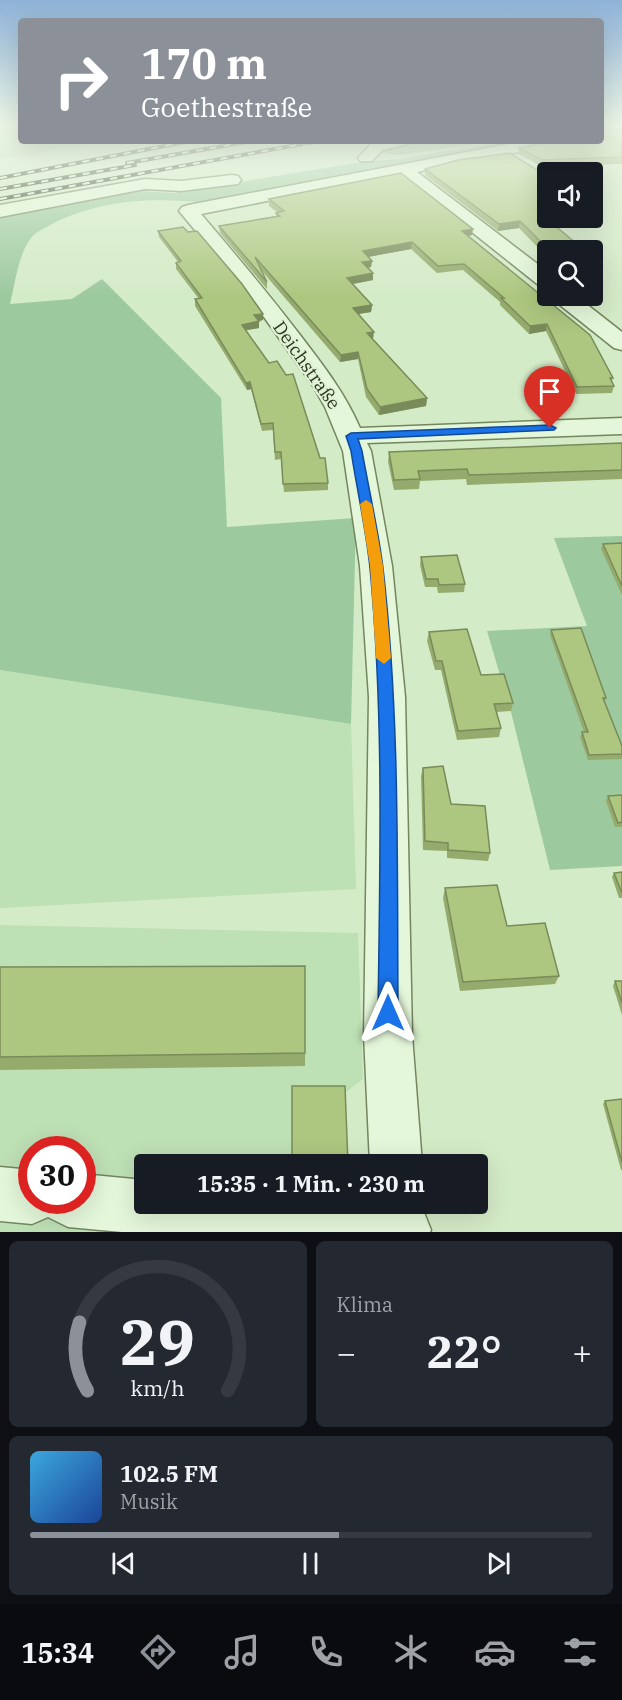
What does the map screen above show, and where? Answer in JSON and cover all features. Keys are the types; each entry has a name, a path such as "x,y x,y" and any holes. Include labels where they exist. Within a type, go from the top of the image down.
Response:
{"street":[{"path":"0,211 145,184 204,185 224,181"},
{"name":"Deichstraße","path":"301,181 188,211 251,285 325,385 357,451 376,566 387,697 388,1035 395,1154"},
{"path":"432,181 537,273"},
{"path":"576,306 622,343"},
{"path":"351,436 622,426"},
{"path":"0,1194 18,1196"},
{"path":"96,1202 402,1222"}],"green space":[{"path":"244,181 320,181 205,203 165,200 126,202 106,205 68,217 50,225 31,238 23,253 10,304 72,299 102,279 221,398 227,527 356,518 351,724 0,670 0,217 141,191 174,193"},
{"path":"622,536 622,866 550,870 511,712 487,631 587,626 554,538"},
{"path":"0,670 351,724 356,889 0,908"},
{"path":"0,925 358,933 363,1079 345,1093 347,1154 134,1154 134,1214 224,1214 356,1232 0,1232"}],"building":[{"path":"358,181 412,181 473,229 462,231 537,292 537,306 554,306 590,335 613,378 610,378 614,386 577,387 547,324 530,326 501,298 504,298 464,264 438,266 412,242 363,251 372,261 362,262 373,273 347,278 372,305 353,308 374,332 367,333 427,398 380,407 367,389 358,352 341,355 255,257 267,282 219,226 280,216 276,213 284,211 269,199"},
{"path":"442,181 537,181 537,228 558,228 572,240 539,240 520,221 499,224"},
{"path":"183,227 188,232 197,231 242,284 263,314 254,315 259,321 242,325 269,363 277,361 286,375 293,374 320,458 325,458 328,483 283,484 281,452 275,452 273,423 261,424 250,382 246,383 195,299 202,298 176,263 181,261 158,231"},
{"path":"622,443 622,470 469,475 467,469 418,471 420,479 394,480 389,452"},
{"path":"622,543 622,586 603,544"},
{"path":"457,555 465,584 439,585 438,579 426,579 421,557"},
{"path":"581,628 606,698 603,698 622,746 622,754 589,755 582,732 588,732 551,630"},
{"path":"467,629 481,675 504,674 513,703 494,704 501,728 458,731 442,661 436,661 429,632"},
{"path":"443,766 451,804 485,806 490,853 448,850 448,843 425,841 423,768"},
{"path":"622,795 622,822 618,823 608,796"},
{"path":"622,872 622,893 614,873"},
{"path":"497,885 507,926 545,923 559,976 463,982 445,888"},
{"path":"305,966 305,1053 0,1057 0,967"},
{"path":"615,981 622,981 622,1003"},
{"path":"292,1086 345,1086 348,1154 292,1154"},
{"path":"622,1099 622,1162 605,1101"}],"railway":[{"path":"0,189 42,181"},
{"path":"0,199 96,181"}],"slow traffic":[{"path":"366,504 376,566 384,658"}],"route":[{"path":"388,1013 387,697 376,566 357,451 351,436 550,428"}]}
